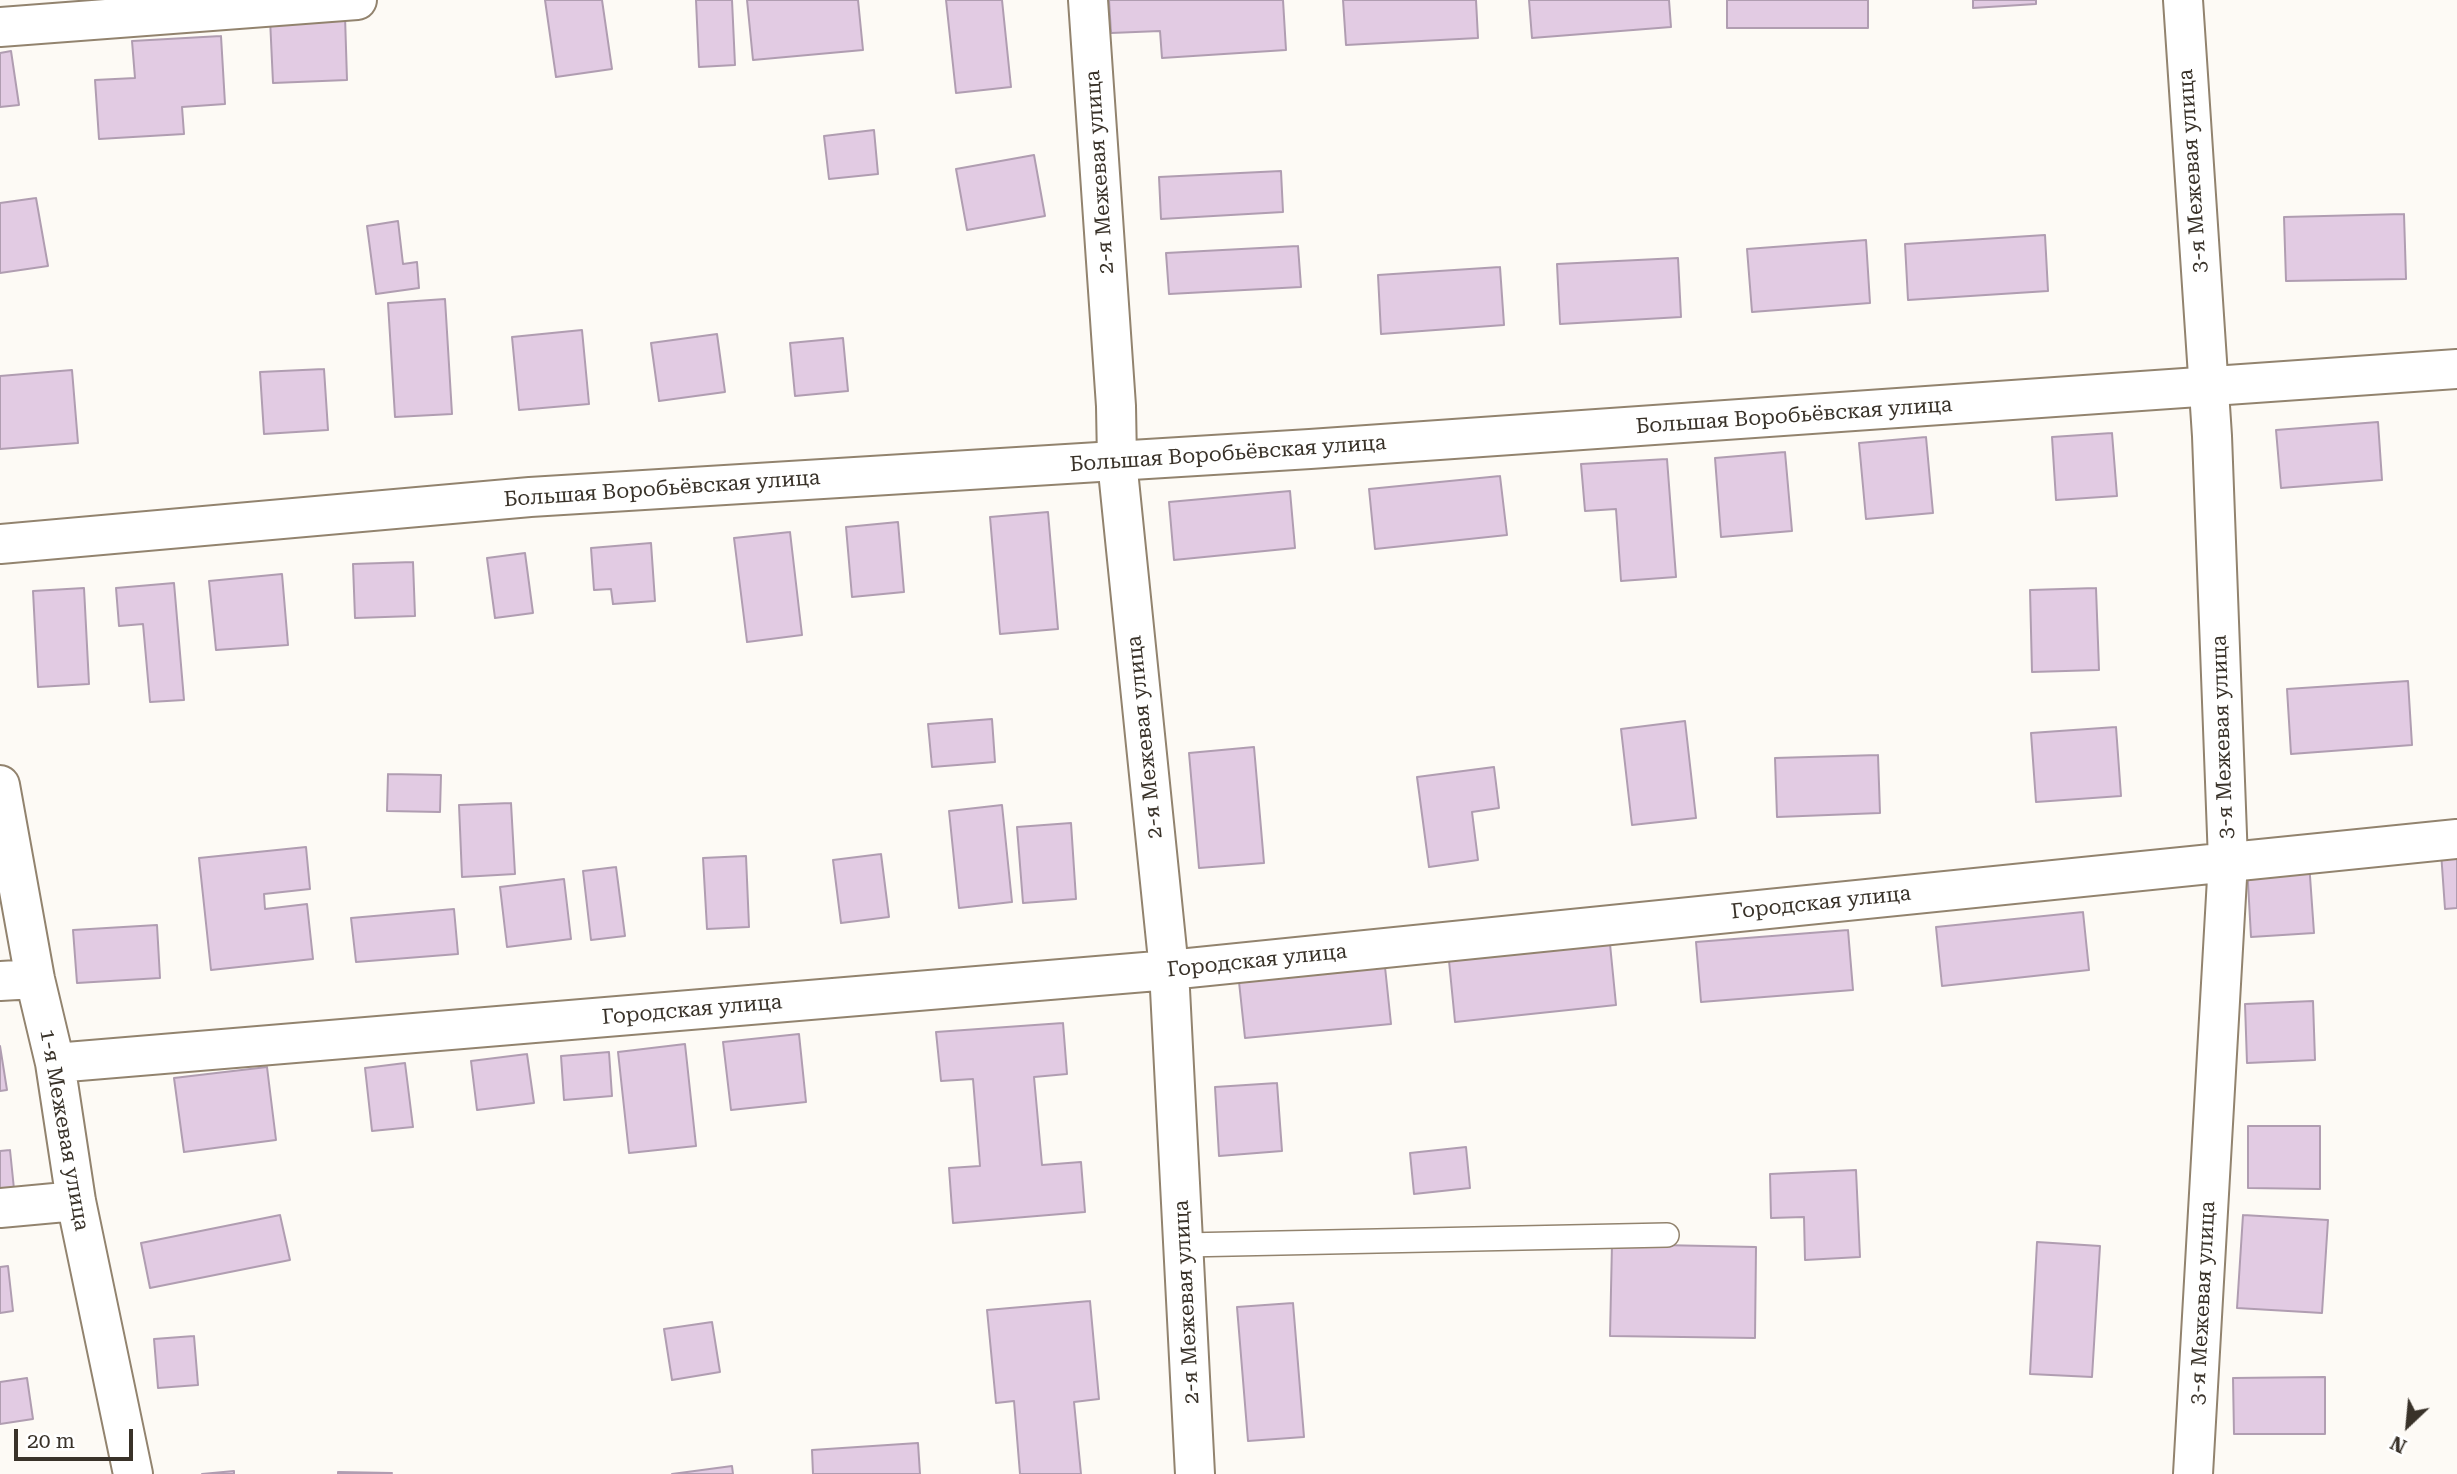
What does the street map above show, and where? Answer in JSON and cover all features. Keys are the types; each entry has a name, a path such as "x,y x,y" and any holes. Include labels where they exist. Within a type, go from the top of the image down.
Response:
{"street":[{"path":"0,27 357,0"},
{"name":"2-я Межевая улица","path":"1088,0 1116,406 1117,461 1169,970 1195,1474"},
{"name":"3-я Межевая улица","path":"2183,0 2208,387 2228,861 2193,1474"},
{"name":"Большая Воробьёвская улица","path":"0,544 530,497 1324,449 2457,369"},
{"name":"1-я Межевая улица","path":"0,785 18,980 55,1063 76,1200 133,1474"},
{"name":"Городская улица","path":"55,1063 1169,970 2457,839"},
{"path":"0,1208 76,1200"}],"lane":[{"path":"1184,1245 1667,1235"}],"building":[{"path":"545,0 602,0 612,69 556,77"},
{"path":"696,0 732,0 735,65 699,67"},
{"path":"747,0 858,0 863,50 753,60"},
{"path":"946,0 1002,0 1011,87 956,93"},
{"path":"1109,0 1283,0 1286,50 1162,58 1160,31 1111,33"},
{"path":"1343,0 1476,0 1478,38 1346,45"},
{"path":"1529,0 1669,0 1671,27 1532,38"},
{"path":"1727,0 1868,0 1868,28 1727,28"},
{"path":"1973,0 2036,0 2036,4 1973,8"},
{"path":"345,16 347,80 273,83 270,19"},
{"path":"221,36 225,104 182,107 184,134 99,139 95,80 135,78 132,41"},
{"path":"11,51 19,105 0,107 0,53"},
{"path":"874,130 878,174 829,179 824,136"},
{"path":"1034,155 1045,216 967,230 956,169"},
{"path":"1281,171 1283,212 1161,219 1159,177"},
{"path":"36,198 48,266 0,273 0,203"},
{"path":"2404,214 2406,279 2286,281 2284,217"},
{"path":"398,221 403,264 417,262 419,288 376,294 367,226"},
{"path":"2045,235 2048,291 1908,300 1905,244"},
{"path":"1866,240 1870,303 1752,312 1747,249"},
{"path":"1298,246 1301,287 1169,294 1166,253"},
{"path":"1678,258 1681,317 1560,324 1557,264"},
{"path":"1500,267 1504,325 1381,334 1378,275"},
{"path":"445,299 452,414 395,417 388,303"},
{"path":"582,330 589,404 519,410 512,337"},
{"path":"717,334 725,392 659,401 651,343"},
{"path":"843,338 848,391 795,396 790,343"},
{"path":"324,369 328,430 264,434 260,372"},
{"path":"72,370 78,443 0,449 0,376"},
{"path":"2378,422 2382,480 2281,488 2276,430"},
{"path":"2112,433 2117,496 2056,500 2052,437"},
{"path":"1926,437 1933,513 1866,519 1859,443"},
{"path":"1785,452 1792,531 1721,537 1715,458"},
{"path":"1667,459 1676,577 1621,581 1616,509 1585,511 1581,464"},
{"path":"1500,476 1507,535 1375,549 1369,489"},
{"path":"1290,491 1295,548 1174,560 1169,502"},
{"path":"1048,512 1058,629 1000,634 990,517"},
{"path":"898,522 904,592 852,597 846,527"},
{"path":"790,532 802,635 747,642 734,538"},
{"path":"651,543 655,601 613,604 611,589 594,590 591,548"},
{"path":"525,553 533,613 495,618 487,558"},
{"path":"413,562 415,616 355,618 353,564"},
{"path":"282,574 288,645 216,650 209,581"},
{"path":"174,583 184,700 150,702 143,624 119,626 116,588"},
{"path":"84,588 89,684 38,687 33,591"},
{"path":"2096,588 2099,670 2032,672 2030,590"},
{"path":"2408,681 2412,745 2291,754 2287,689"},
{"path":"992,719 995,762 932,767 928,724"},
{"path":"1685,721 1696,818 1632,825 1621,729"},
{"path":"2116,727 2121,796 2036,802 2031,733"},
{"path":"1254,747 1264,863 1199,868 1189,753"},
{"path":"1878,755 1880,813 1777,817 1775,758"},
{"path":"1494,767 1499,808 1472,812 1478,860 1429,867 1417,777"},
{"path":"388,774 441,775 440,812 387,811"},
{"path":"511,803 515,874 462,877 459,805"},
{"path":"1002,805 1012,902 959,908 949,811"},
{"path":"1071,823 1076,899 1023,903 1017,827"},
{"path":"306,847 310,889 264,894 265,909 307,904 313,959 211,970 199,858"},
{"path":"2457,851 2457,908 2445,909 2441,852"},
{"path":"881,854 889,917 841,923 833,860"},
{"path":"746,856 749,927 707,929 703,858"},
{"path":"2309,862 2314,933 2251,937 2247,865"},
{"path":"616,867 625,936 591,940 583,871"},
{"path":"564,879 571,939 507,947 500,887"},
{"path":"454,909 458,954 356,962 351,918"},
{"path":"2083,912 2089,970 1942,986 1936,927"},
{"path":"157,925 160,978 77,983 73,930"},
{"path":"1848,930 1853,990 1701,1002 1696,942"},
{"path":"1610,944 1616,1005 1455,1022 1449,961"},
{"path":"1385,967 1391,1024 1245,1038 1239,982"},
{"path":"2313,1001 2315,1060 2247,1063 2245,1004"},
{"path":"1063,1023 1067,1074 1034,1077 1042,1165 1081,1162 1085,1212 953,1223 949,1168 980,1166 973,1079 941,1081 936,1032"},
{"path":"799,1034 806,1102 731,1110 723,1042"},
{"path":"685,1044 696,1146 629,1153 618,1052"},
{"path":"0,1046 7,1090 0,1091"},
{"path":"609,1052 612,1096 564,1100 561,1056"},
{"path":"527,1054 534,1103 477,1110 471,1061"},
{"path":"405,1063 413,1127 372,1131 365,1068"},
{"path":"267,1067 276,1140 184,1152 174,1078"},
{"path":"1277,1083 1282,1151 1219,1156 1215,1087"},
{"path":"2248,1126 2320,1126 2320,1189 2248,1188"},
{"path":"1466,1147 1470,1188 1414,1194 1410,1153"},
{"path":"10,1150 14,1189 0,1191 0,1151"},
{"path":"1856,1170 1860,1257 1805,1260 1804,1217 1771,1218 1770,1174"},
{"path":"280,1215 290,1260 150,1288 141,1243"},
{"path":"2243,1215 2328,1220 2322,1313 2237,1308"},
{"path":"2037,1242 2100,1246 2092,1377 2030,1374"},
{"path":"1612,1244 1756,1247 1755,1338 1610,1336"},
{"path":"8,1266 13,1311 0,1313 0,1267"},
{"path":"1090,1301 1099,1399 1074,1402 1081,1474 1020,1474 1014,1401 996,1403 987,1310"},
{"path":"1293,1303 1304,1437 1248,1441 1237,1307"},
{"path":"712,1322 720,1372 672,1380 664,1329"},
{"path":"194,1336 198,1385 158,1388 154,1339"},
{"path":"2325,1377 2325,1434 2234,1434 2233,1378"},
{"path":"27,1378 33,1419 0,1424 0,1382"},
{"path":"918,1443 920,1474 813,1474 812,1450"},
{"path":"732,1466 733,1474 672,1474"},
{"path":"234,1471 234,1474 202,1474"},
{"path":"338,1472 392,1473 338,1474"}]}
